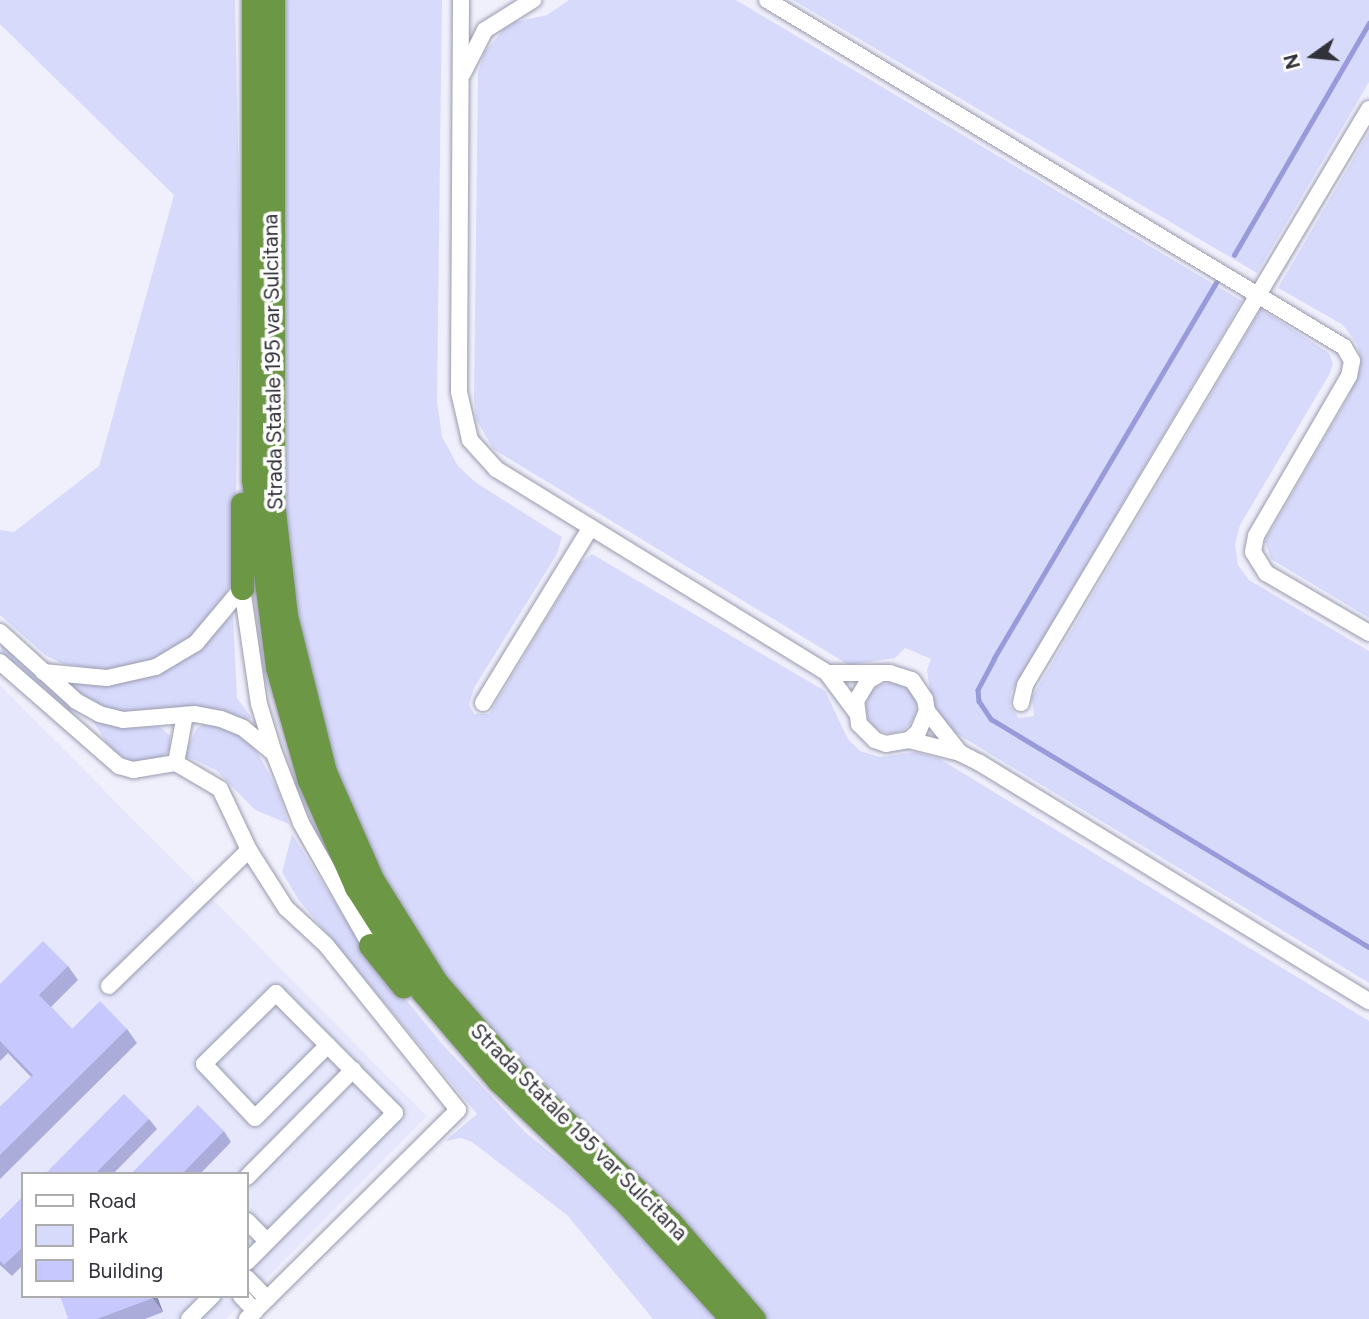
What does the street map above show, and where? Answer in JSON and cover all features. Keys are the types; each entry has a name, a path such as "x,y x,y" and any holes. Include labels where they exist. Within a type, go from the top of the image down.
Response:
{"highway":[{"name":"Strada Statale 195 var Sulcitana","path":"253,0 253,479 278,667 295,736 331,834 356,887 416,981 499,1081 655,1233 732,1319"},
{"name":"Strada Statale 195 var Sulcitana","path":"273,0 274,503 286,616 325,772 372,879 436,982 514,1073 671,1223 754,1319"},
{"path":"242,588 242,496 253,479"},
{"path":"370,945 459,1054 479,1075 499,1081"}],"street":[{"path":"461,0 458,48 463,73 462,419 481,457 827,673 856,712 865,733 875,740 886,744 909,740 960,753 1369,1001"},
{"path":"463,73 485,30 533,0"},
{"path":"767,0 1262,293 1344,347 1352,369 1256,536 1255,561 1266,573 1369,633"},
{"path":"1021,703 1025,685 1262,293 1369,109"},
{"path":"483,703 591,527"},
{"path":"43,672 116,677 156,667 196,643 242,588"},
{"path":"242,588 259,704 274,753 301,823 370,945"},
{"path":"0,632 76,701 99,714 123,720 185,715 221,719 243,728 274,753"},
{"path":"0,662 119,766 133,770 176,763 220,789 249,850 286,908 326,945 458,1110 251,1315 242,1298"},
{"path":"827,673 902,674 912,680 920,688 926,711 960,753"},
{"path":"856,712 860,690 878,675"},
{"path":"909,740 918,732 926,711"},
{"path":"176,763 185,715"},
{"path":"109,986 249,850"},
{"path":"248,1261 395,1113 353,1070 328,1045 276,993 204,1064 255,1118 328,1045"},
{"path":"248,1176 353,1070"},
{"path":"248,1222 267,1241"},
{"path":"248,1279 267,1299"},
{"path":"189,1319 210,1298"}],"shaded area":[{"path":"0,685 427,1116 248,1297 248,1172 21,1172 21,1298 247,1298 226,1319 0,1319"}],"green space":[{"path":"0,0 235,0 240,238 235,570 223,602 200,631 161,659 111,672 61,663 45,655 0,615 0,530 14,532 99,466 174,195 0,24"},
{"path":"278,0 442,0 437,401 442,437 458,466 475,482 562,537 557,554 474,688 469,705 474,714 489,714 580,563 592,554 825,691 848,739 860,751 880,757 915,752 940,759 1369,1021 1369,1319 765,1319 543,1088 442,975 401,911 349,811 312,702 284,543"},
{"path":"569,0 736,0 1242,301 1011,693 1010,706 1019,718 1034,716 1032,697 1261,309 1329,353 1333,364 1329,375 1240,525 1235,545 1238,565 1249,580 1369,651 1369,983 954,732 940,721 931,698 927,670 931,659 905,648 895,658 849,665 493,449 476,419 474,398 478,73 484,53 504,29 515,22 547,15"},
{"path":"793,0 1369,0 1369,82 1257,273"},
{"path":"1369,132 1369,618 1271,559 1265,541 1349,396 1361,362 1357,344 1343,325 1278,288"},
{"path":"233,615 237,698 251,717 247,722 201,707 141,715 114,713 85,700 66,683 72,678 126,682 161,673 194,651"},
{"path":"0,639 76,709 70,711 2,655"},
{"path":"891,683 909,690 916,708 909,726 891,733 873,726 866,708 873,690"},
{"path":"93,721 138,728 159,726 170,736 170,750 161,758 134,763 111,750"},
{"path":"209,721 243,736 257,752 277,789 289,824 255,810 216,770 184,755 197,728"},
{"path":"292,834 363,947 443,1045 526,1133 614,1204 718,1319 653,1319 567,1215 472,1142 461,1138 445,1141 477,1114 298,899 282,872"}],"building":[{"path":"43,941 68,966 39,995 72,1029 100,1001 127,1029 0,1155 0,1107 33,1075 0,1041 0,984"},
{"path":"124,1094 149,1119 97,1172 47,1172"},
{"path":"198,1105 224,1131 184,1172 133,1172"},
{"path":"21,1199 21,1249 4,1265 0,1261 0,1220"},
{"path":"61,1298 153,1298 97,1319 66,1319 68,1318"}],"waterway":[{"path":"1234,255 1369,23"},
{"path":"1217,282 995,658 978,690 979,701 991,719 1369,947"}]}
